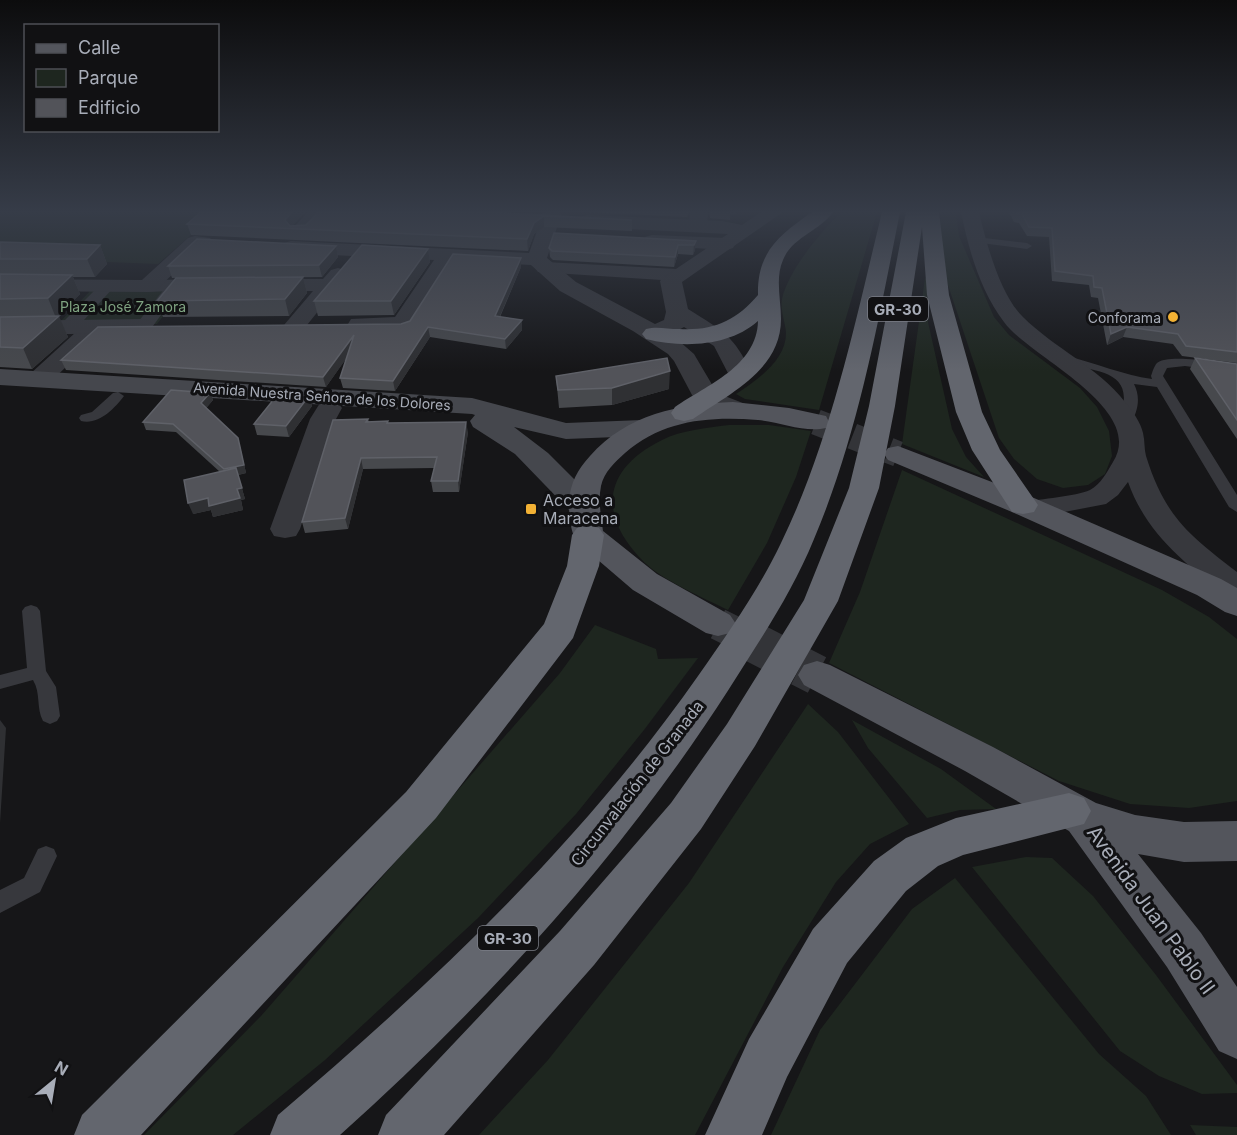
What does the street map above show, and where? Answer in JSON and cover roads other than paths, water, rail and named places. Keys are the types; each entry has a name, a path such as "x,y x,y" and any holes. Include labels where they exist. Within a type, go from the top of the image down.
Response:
{"highway":[{"path":"684,413 740,374 762,353 770,328 768,270 771,265"},
{"name":"Circunvalación de Granada","path":"298,1135 368,1075 530,916 622,808 693,717 777,584 822,477 847,397 878,265"},
{"name":"GR-30","path":"406,1135 577,948 687,816 741,735 821,601 864,488 882,405 906,265"},
{"path":"935,265 938,295 969,412 986,450 1028,507"},
{"path":"654,334 713,335 742,325 768,296"},
{"path":"102,1135 421,805 560,629 583,566 586,521"},
{"path":"733,1135 768,1058 830,946 890,876 922,852 956,837 1077,814"}],"main road":[{"name":"Avenida Nuestra Señora de los Dolores","path":"0,377 472,406 496,411 535,425 566,431 642,428"},
{"name":"Avenida Nuestra Señora de los Dolores","path":"0,389 454,415 480,420 501,429 532,454 586,521"},
{"path":"718,624 645,582 586,521 587,481 596,466 614,447 642,428 684,413 766,412 816,422"},
{"path":"898,454 957,480 1028,507 1209,587 1237,604"},
{"path":"817,675 979,759 1077,814 1135,834 1184,842 1237,841"},
{"name":"Avenida Juan Pablo II","path":"1077,814 1184,950 1237,1033"}],"street":[{"path":"147,285 169,265"},
{"path":"296,325 345,265"},
{"path":"343,324 402,324 440,265"},
{"path":"543,265 567,285 678,350 693,370 707,397 739,411"},
{"path":"563,265 677,275"},
{"path":"654,334 674,325 677,312 671,281 693,265"},
{"path":"985,265 991,282 1013,320 1104,392 1125,422 1130,430 1132,454 1147,495 1159,518 1178,541 1237,589"},
{"path":"0,285 328,285"},
{"path":"69,327 108,285"},
{"path":"144,326 174,285"},
{"path":"677,312 713,335 729,350 740,374"},
{"path":"272,325 319,324"},
{"path":"0,328 167,326"},
{"path":"39,379 95,327"},
{"name":"Avenida Nuestra Señora de los Dolores","path":"285,529 323,419 329,408"},
{"path":"1028,507 1096,498 1104,494 1116,481 1132,454"}],"lane":[{"path":"1066,360 1108,370 1126,379 1162,384"},
{"path":"1237,369 1185,362 1162,365 1157,376 1237,507"},
{"path":"1125,422 1132,408 1133,393 1126,379"},
{"path":"86,418 97,415 118,396"},
{"path":"31,611 37,672 47,687 50,716"},
{"path":"0,682 37,672"},
{"path":"0,902 32,885 46,856"}],"tunnel":[{"path":"816,422 898,454"},
{"path":"718,624 750,640"},
{"path":"747,639 817,675"}],"place":[{"name":"Conforama","path":"1173,317"},
{"name":"Acceso a Maracena","path":"531,509"}],"park label":[{"name":"Plaza José Zamora","path":"123,306"}]}
